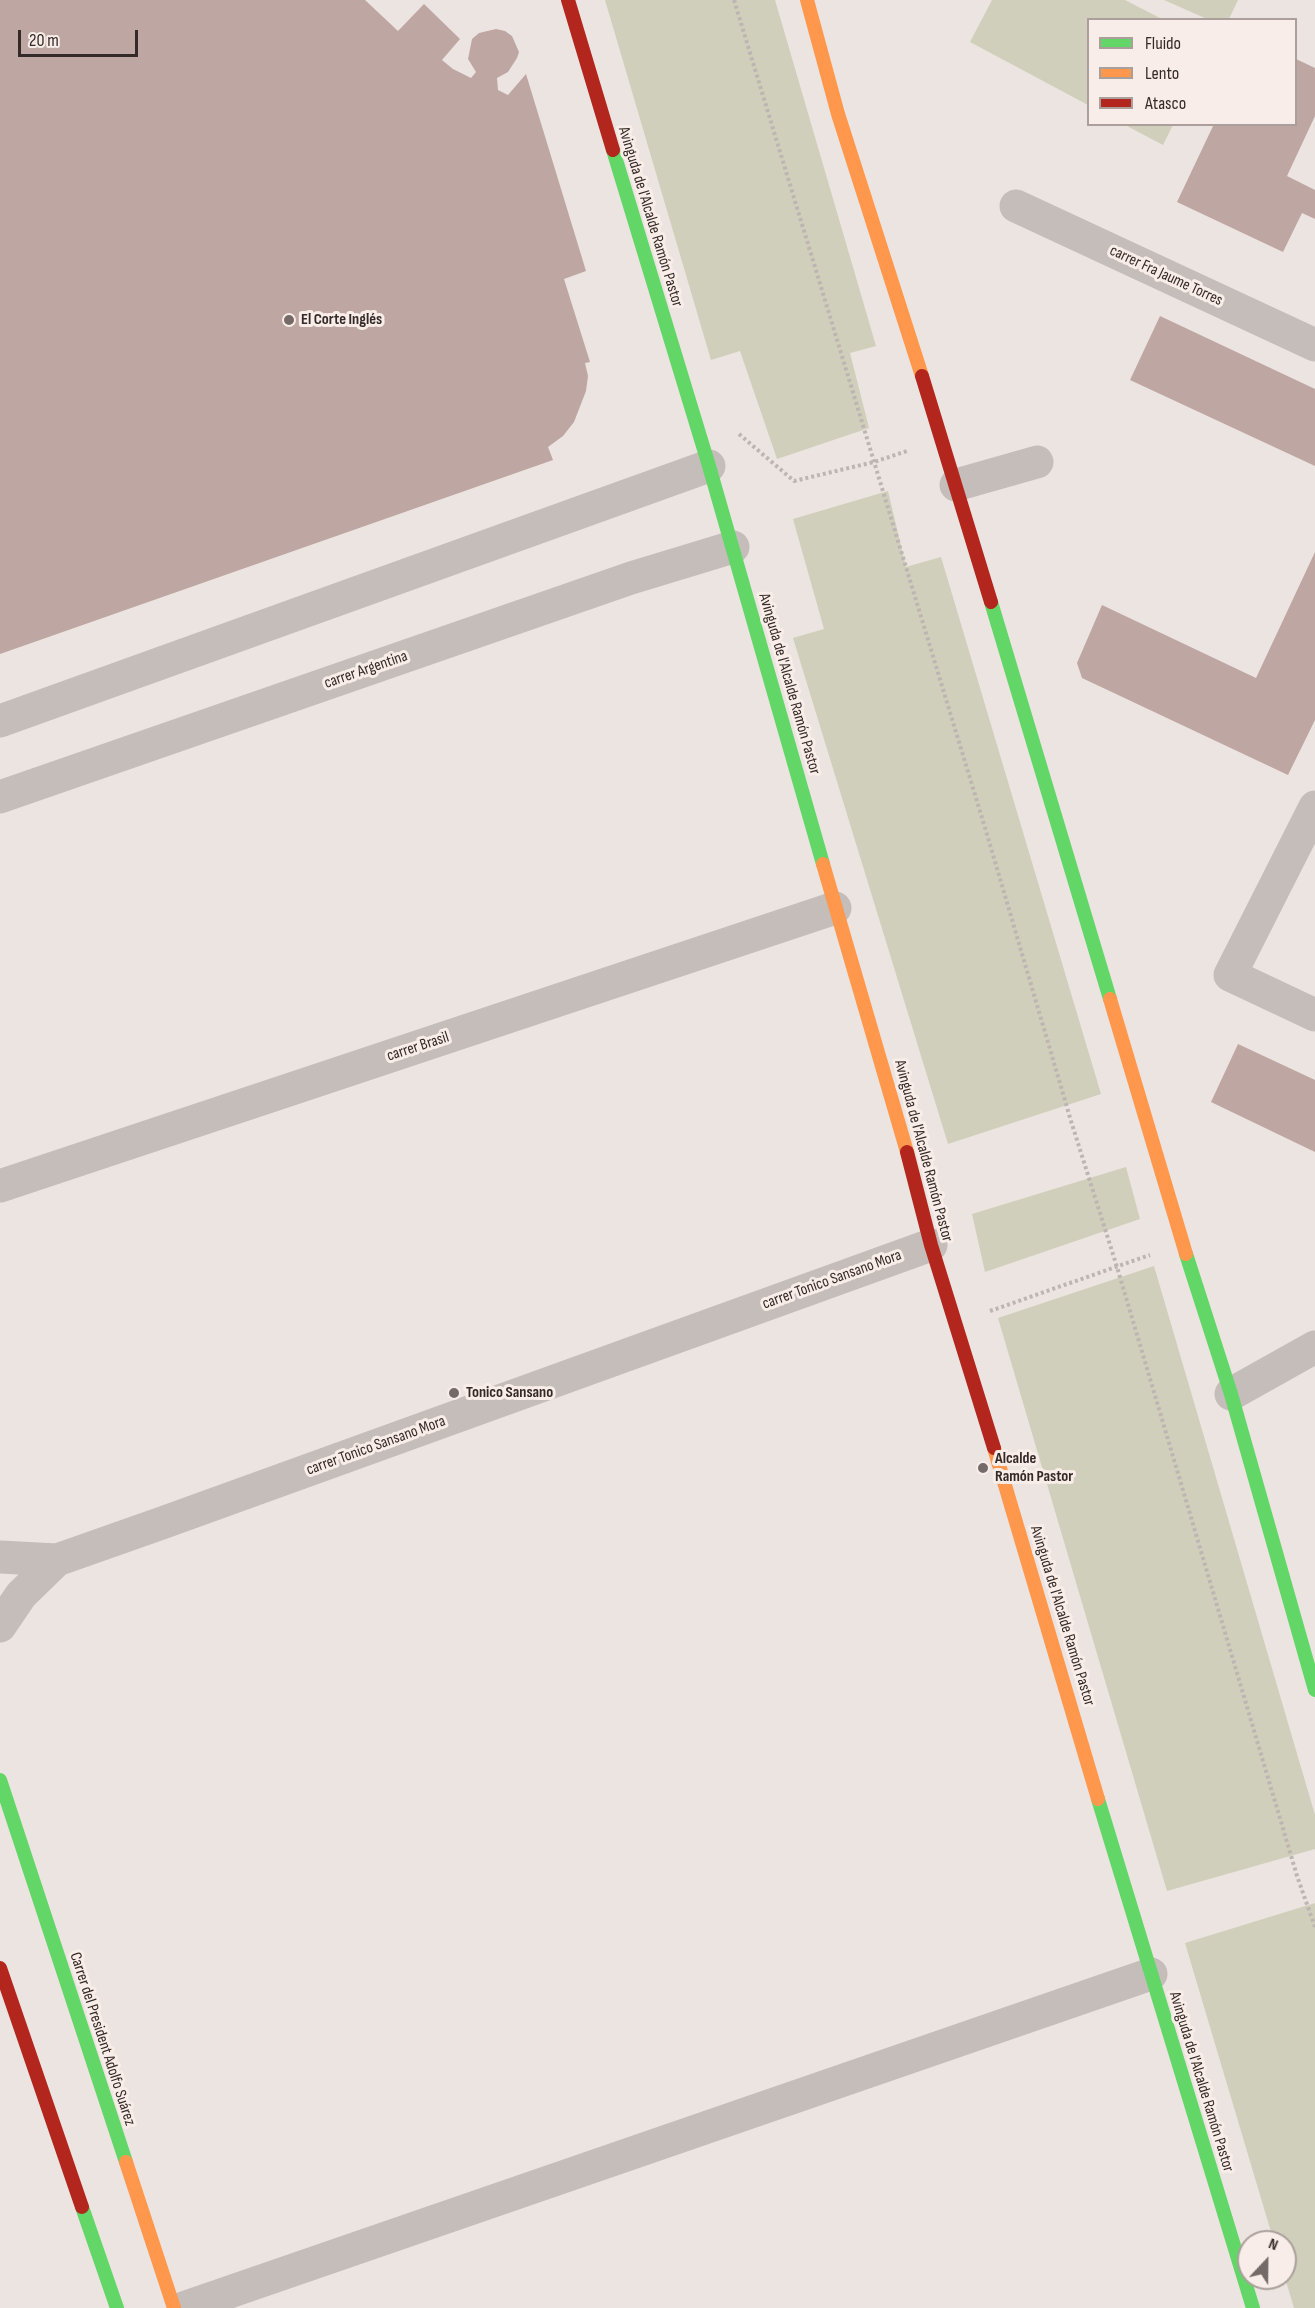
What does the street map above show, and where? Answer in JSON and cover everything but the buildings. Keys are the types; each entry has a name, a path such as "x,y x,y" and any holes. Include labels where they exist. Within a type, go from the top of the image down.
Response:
{"main road":[{"name":"Avinguda de l'Alcalde Ramón Pastor","path":"568,0 733,547 835,908 896,1109 931,1245 1038,1591 1150,1974 1253,2308"},
{"path":"807,0 842,125 942,439 1193,1277 1308,1641 1315,1690"},
{"name":"Carrer del President Adolfo Suárez","path":"0,1780 174,2308"},
{"path":"0,1968 117,2308"}],"street":[{"name":"carrer Fra Jaume Torres","path":"1016,206 1315,345"},
{"path":"956,486 1037,462"},
{"path":"0,722 709,466"},
{"name":"carrer Argentina","path":"0,797 631,578 733,547"},
{"path":"1315,807 1307,847 1230,975 1315,1015"},
{"name":"carrer Brasil","path":"0,1186 835,908"},
{"name":"carrer Tonico Sansano Mora","path":"0,1557 57,1560 931,1245"},
{"path":"1231,1394 1315,1347"},
{"name":"carrer Tonico Sansano Mora","path":"0,1626 21,1595 57,1560"},
{"path":"183,2308 1150,1974"}],"path":[{"path":"734,0 1117,1267 1297,1876 1315,1927"},
{"path":"735,430 794,481 874,462 942,439"},
{"path":"955,1323 1152,1254"}],"green space":[{"path":"605,0 775,0 876,346 850,353 869,428 777,459 740,351 711,360"},
{"path":"992,0 1125,0 1160,18 1087,18 1087,104 970,42"},
{"path":"1164,0 1238,0 1229,18 1205,18"},
{"path":"1127,126 1172,126 1163,145"},
{"path":"888,491 906,567 941,557 1101,1094 948,1144 793,638 824,629 793,519"},
{"path":"1126,1167 1140,1219 985,1272 972,1214"},
{"path":"1154,1266 1315,1815 1315,1849 1167,1891 998,1318"},
{"path":"1315,1903 1315,2308 1294,2308 1289,2290 1297,2290 1297,2230 1270,2230 1185,1943"}],"traffic: fast":[{"path":"613,150 709,466 823,864"},
{"path":"991,602 1110,999"},
{"path":"1186,1254 1231,1394 1315,1690"},
{"path":"0,1780 126,2162"},
{"path":"1098,1799 1253,2308"},
{"path":"82,2207 117,2308"}],"traffic: slow":[{"path":"807,0 838,114 922,376"},
{"path":"823,864 907,1152"},
{"path":"1110,999 1186,1254"},
{"path":"994,1448 1098,1799"},
{"path":"126,2162 174,2308"}],"traffic: jam":[{"path":"568,0 613,150"},
{"path":"922,376 991,602"},
{"path":"907,1152 931,1245 994,1448"},
{"path":"0,1968 82,2207"}],"place":[{"name":"El Corte Inglés","path":"289,320"},
{"name":"Tonico Sansano","path":"454,1393"},
{"name":"Alcalde Ramón Pastor","path":"983,1468"}]}
